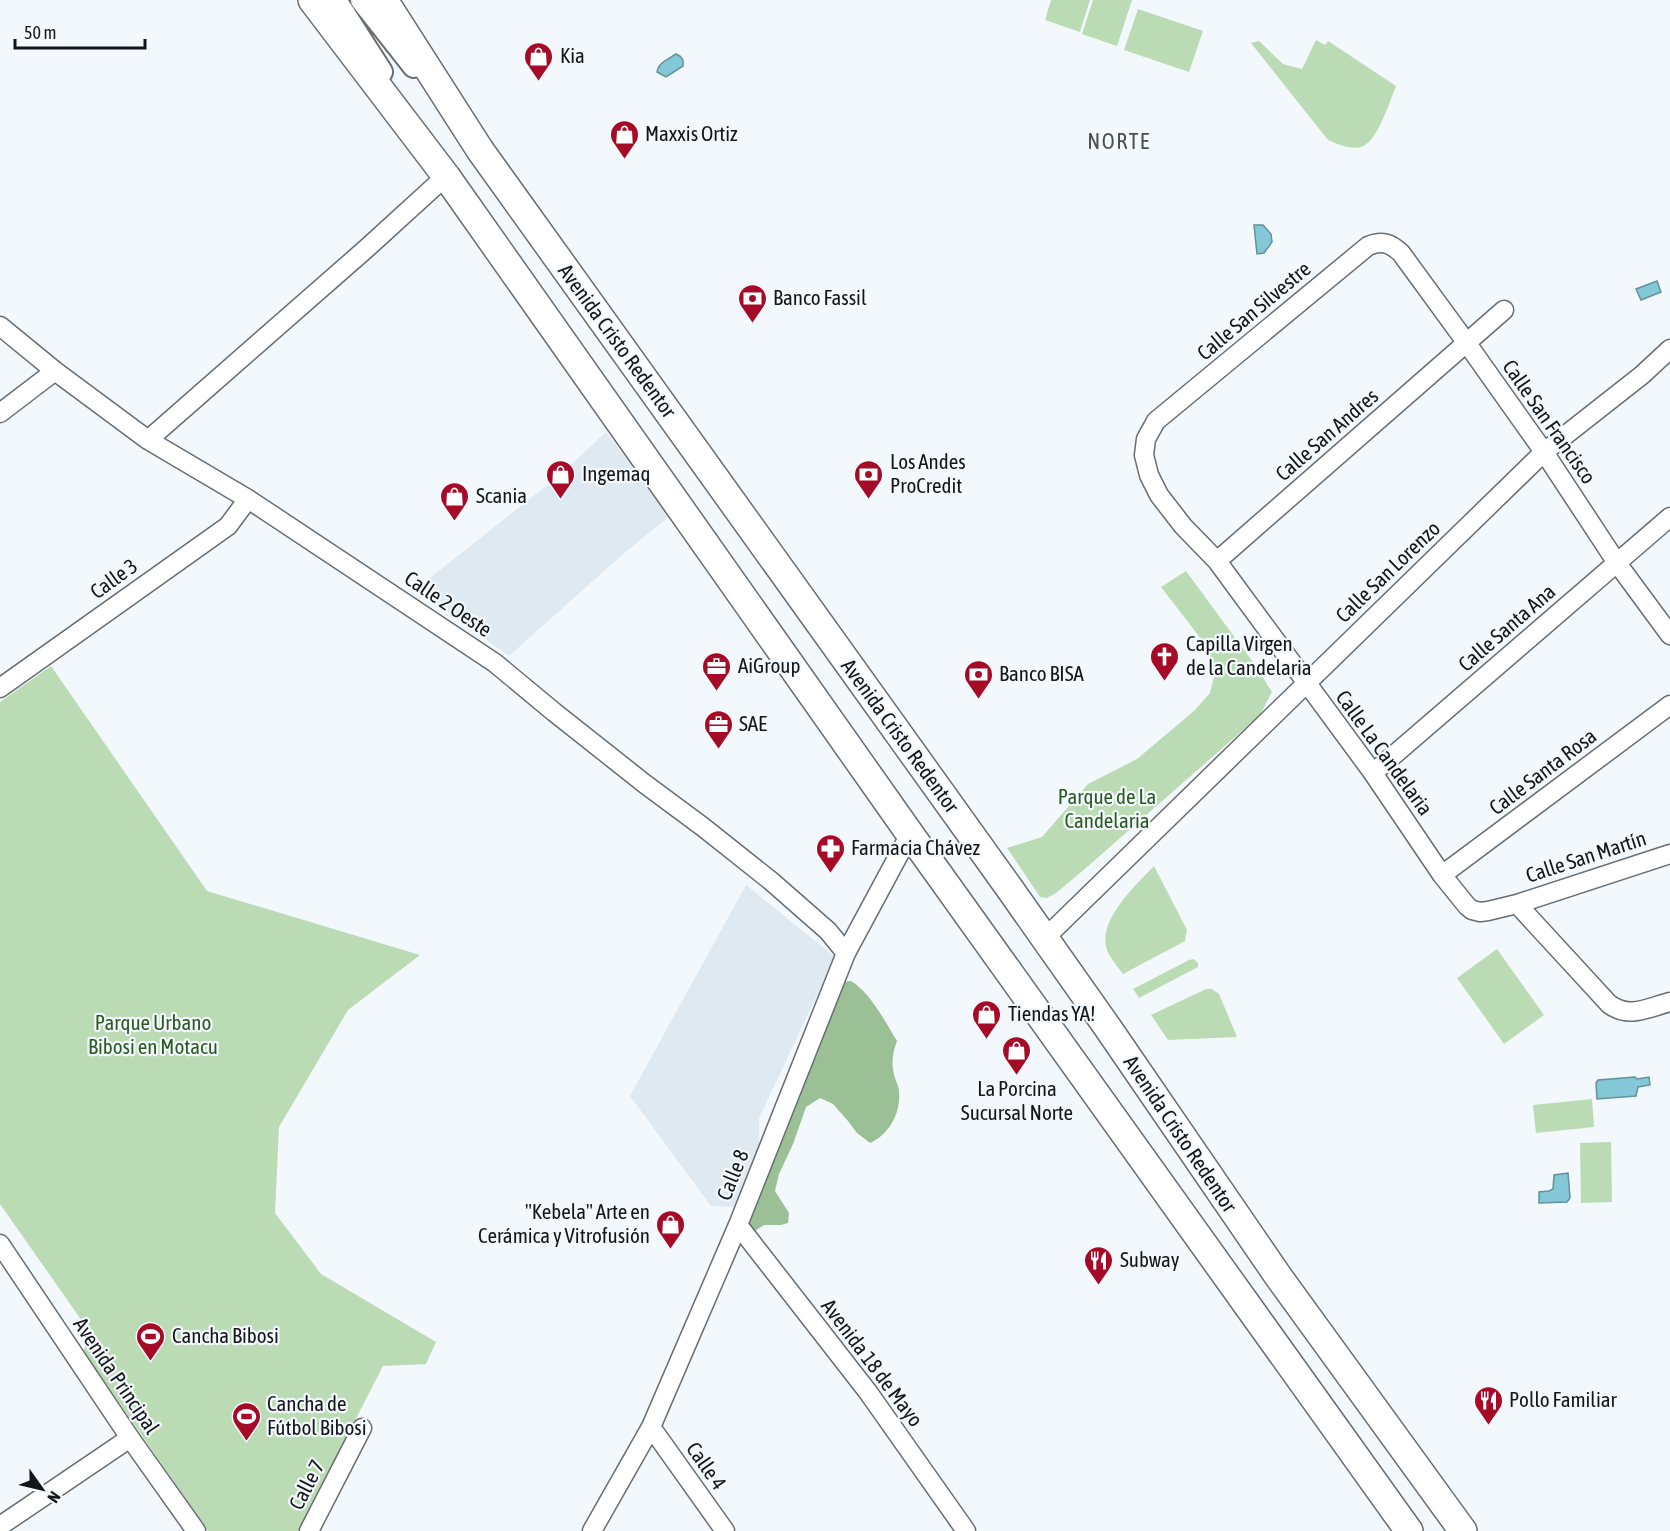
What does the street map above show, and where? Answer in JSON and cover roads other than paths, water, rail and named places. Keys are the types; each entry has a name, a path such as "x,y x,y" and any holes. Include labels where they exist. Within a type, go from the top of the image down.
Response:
{"highway":[{"name":"Avenida Cristo Redentor","path":"312,0 446,176 910,834 1409,1531"},
{"name":"Avenida Cristo Redentor","path":"384,0 480,150 1108,1028 1278,1276 1463,1531"}],"main road":[{"name":"Avenida Cristo Redentor","path":"335,0 446,176"},
{"name":"Avenida Cristo Redentor","path":"362,0 480,150"}],"street":[{"path":"148,440 446,176"},
{"name":"Calle San Francisco","path":"1384,242 1394,246 1401,253 1466,342 1544,452 1617,563 1670,635"},
{"name":"Calle San Silvestre","path":"1156,421 1368,246 1384,242"},
{"name":"Calle San Andres","path":"1216,561 1504,310"},
{"name":"Calle 2 Oeste","path":"0,326 55,371 148,440 248,499 495,663 645,784 703,826 771,881 828,931 846,953"},
{"name":"Calle San Lorenzo","path":"1044,938 1544,452 1642,375 1670,349"},
{"path":"0,413 55,371"},
{"name":"Calle La Candelaria","path":"1156,421 1146,439 1144,455 1149,475 1159,495 1216,561 1373,773 1442,875 1472,910 1488,911 1516,904"},
{"name":"Calle 3","path":"0,688 228,526 248,499"},
{"name":"Calle Santa Ana","path":"1373,773 1670,517"},
{"name":"Calle Santa Rosa","path":"1442,875 1670,705"},
{"name":"Calle 8","path":"592,1531 651,1426 738,1225 846,953 910,834"},
{"name":"Calle San Martín","path":"1516,904 1670,854"},
{"path":"1516,904 1608,1004 1618,1011 1630,1013 1670,1002"},
{"name":"Avenida 18 de Mayo","path":"738,1225 868,1392 966,1531"},
{"name":"Avenida Principal","path":"3,1254 196,1531"},
{"name":"Calle 4","path":"651,1426 725,1531"},
{"name":"Calle 7","path":"309,1531 362,1428"},
{"path":"0,1526 130,1438"}],"water":[{"path":"676,54 683,60 683,66 666,77 657,72 661,64"},
{"path":"1254,225 1263,225 1271,234 1272,242 1264,253 1257,254"},
{"path":"1657,281 1661,292 1641,300 1636,289"},
{"path":"1635,1077 1637,1079 1649,1077 1650,1085 1638,1087 1636,1096 1597,1099 1596,1083 1598,1080"},
{"path":"1568,1173 1570,1198 1567,1202 1539,1203 1539,1192 1553,1189 1554,1175"}],"place":[{"name":"Kia","path":"539,82"},
{"name":"Maxxis Ortiz","path":"624,160"},
{"name":"Banco Fassil","path":"752,324"},
{"name":"Ingemaq","path":"561,500"},
{"name":"Los Andes ProCredit","path":"869,500"},
{"name":"Scania","path":"455,522"},
{"name":"Capilla Virgen de la Candelaria","path":"1165,682"},
{"name":"AiGroup","path":"717,692"},
{"name":"Banco BISA","path":"978,700"},
{"name":"SAE","path":"718,750"},
{"name":"Farmacia Chávez","path":"830,874"},
{"name":"Tiendas YA!","path":"987,1040"},
{"name":"La Porcina Sucursal Norte","path":"1017,1076"},
{"name":"\"Kebela\" Arte en Cerámica y Vitrofusión","path":"671,1250"},
{"name":"Subway","path":"1099,1286"},
{"name":"Cancha Bibosi","path":"151,1362"},
{"name":"Pollo Familiar","path":"1488,1426"},
{"name":"Cancha de Fútbol Bibosi","path":"246,1442"}],"district":[{"name":"NORTE","path":"1119,141"}],"park label":[{"name":"Parque de La Candelaria","path":"1107,809"},
{"name":"Parque Urbano Bibosi en Motacu","path":"153,1035"}]}
